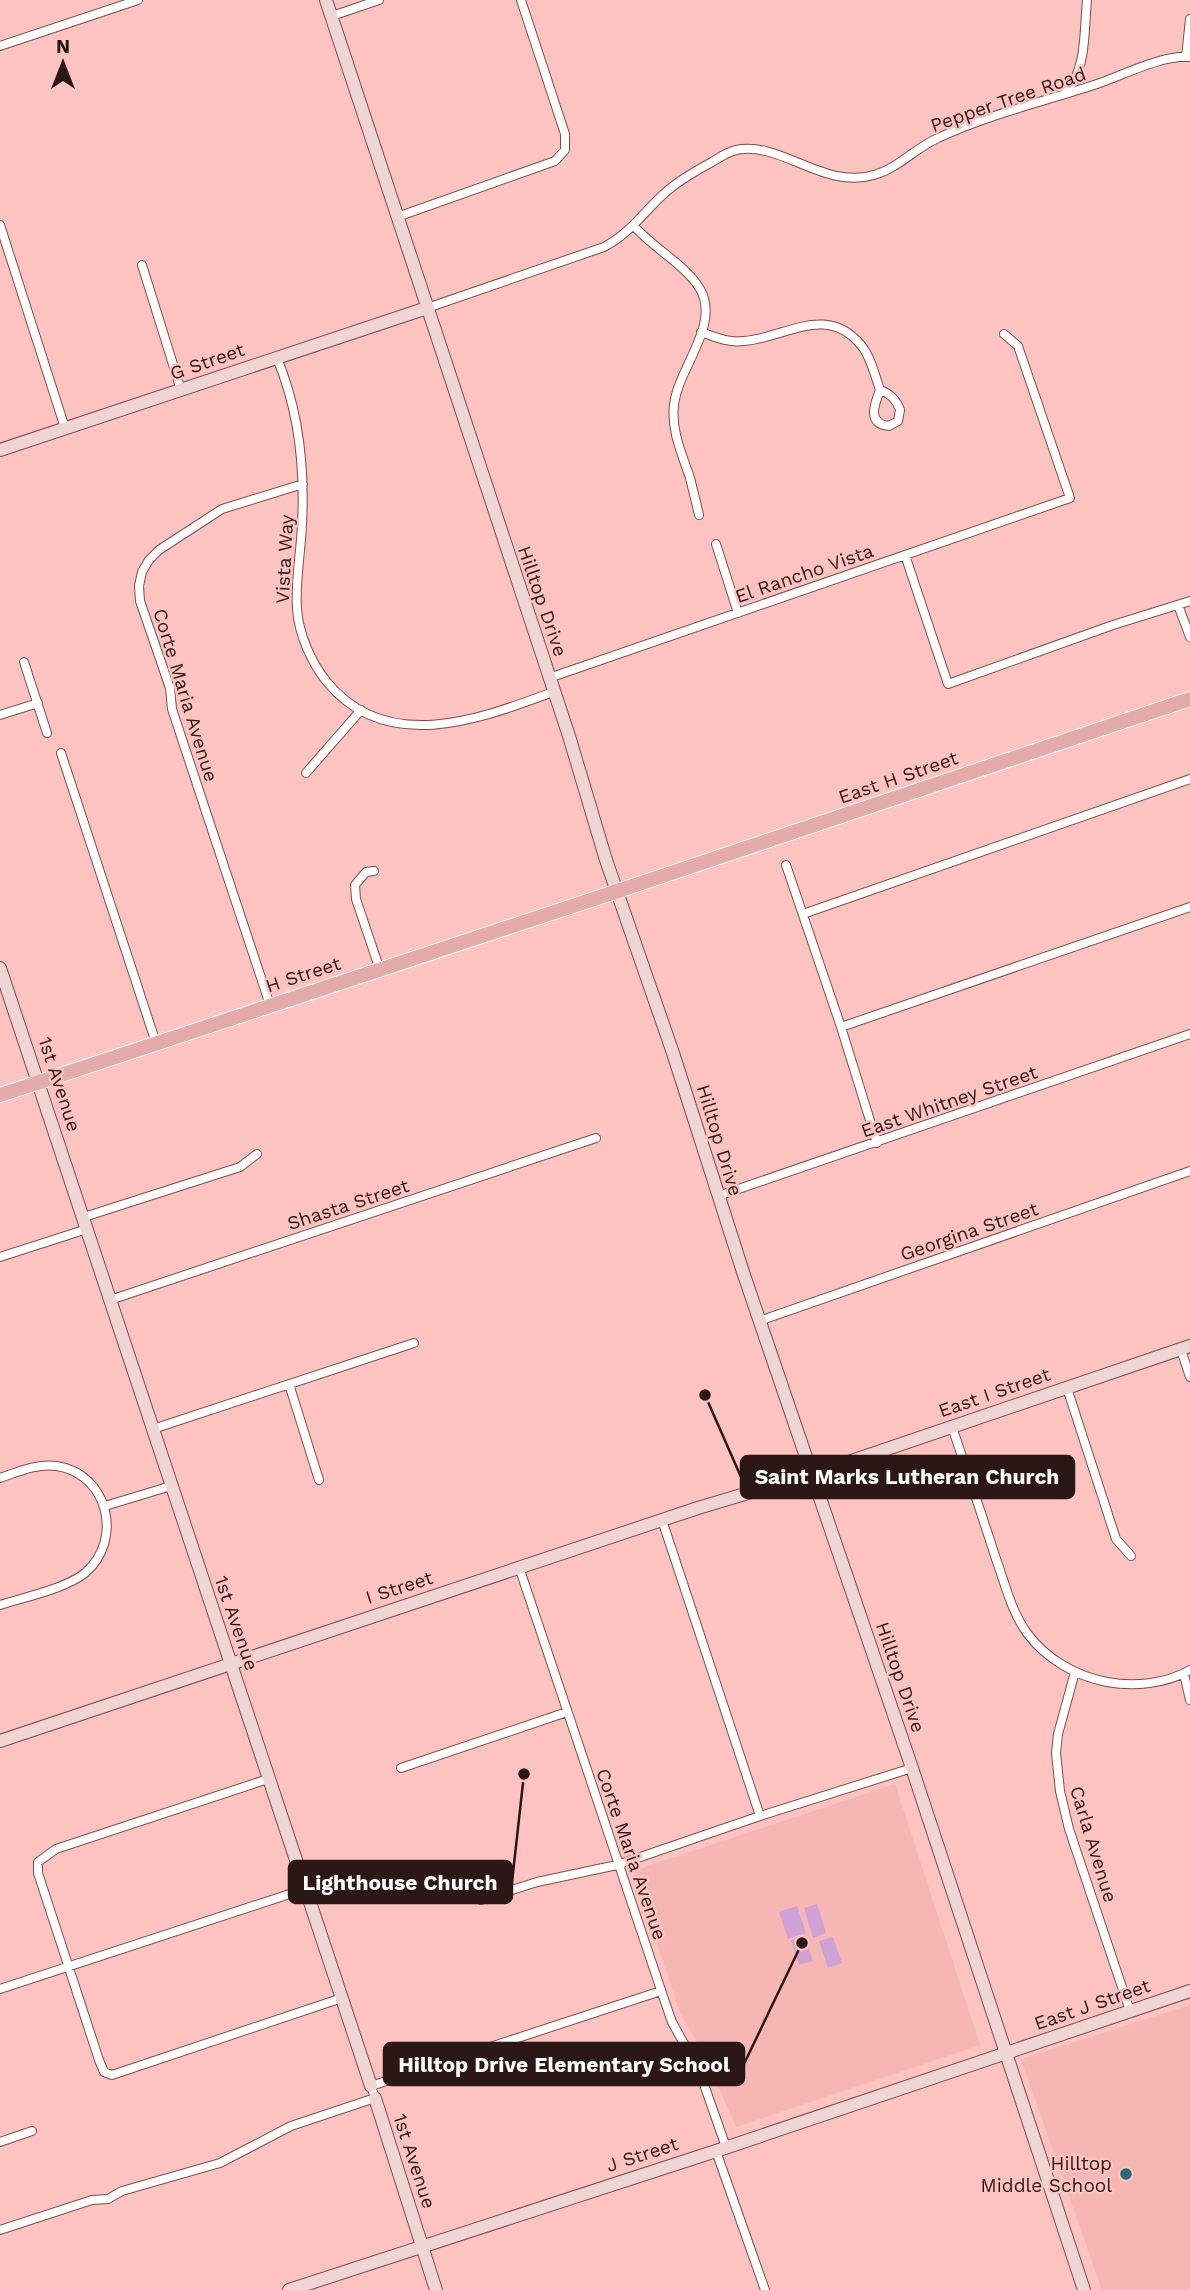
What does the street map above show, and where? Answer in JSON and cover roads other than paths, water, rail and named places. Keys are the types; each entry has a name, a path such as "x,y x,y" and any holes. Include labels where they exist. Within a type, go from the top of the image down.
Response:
{"main road":[{"name":"East H Street","path":"618,891 1190,699"},
{"name":"H Street","path":"0,1095 618,891"}],"street":[{"path":"0,47 137,0"},
{"name":"Hilltop Drive","path":"326,0 759,1321 912,1768 1084,2290"},
{"path":"332,16 379,0"},
{"path":"397,217 555,161 565,150 565,134 521,0"},
{"path":"1063,95 1072,86 1079,72 1087,0"},
{"path":"1188,57 1190,19"},
{"name":"Pepper Tree Road","path":"427,308 604,247 620,239 668,190 735,150 758,150 830,175 846,178 870,176 888,170 946,134 1123,74 1188,57"},
{"path":"0,225 65,429"},
{"path":"634,226 700,288 707,314 680,381 674,405 674,430 699,514"},
{"path":"142,265 181,390"},
{"name":"G Street","path":"0,450 427,308"},
{"path":"701,332 728,341 745,341 809,324 829,326 847,333 861,345 880,390"},
{"name":"El Rancho Vista","path":"549,678 1070,498 1018,346 1004,334"},
{"name":"Vista Way","path":"277,358 296,416 303,484 297,597 299,622 309,653 320,673 341,696 361,710 396,724 439,725 466,720 553,692"},
{"name":"Corte Maria Avenue","path":"270,1005 172,709 170,688 140,601 139,586 145,565 154,554 222,509 303,484"},
{"path":"716,544 738,613"},
{"path":"905,555 948,684 1113,625 1190,601"},
{"path":"1178,605 1190,637"},
{"path":"24,663 47,733"},
{"path":"0,715 38,703"},
{"path":"306,773 361,710"},
{"path":"61,753 156,1042"},
{"path":"803,914 1190,779"},
{"path":"786,865 877,1143"},
{"path":"374,870 366,872 355,885 356,899 380,970"},
{"path":"841,1027 1190,907"},
{"name":"1st Avenue","path":"0,968 342,1998 436,2290"},
{"name":"East Whitney Street","path":"718,1196 1190,1034"},
{"name":"Shasta Street","path":"110,1300 596,1138"},
{"path":"0,1257 240,1167 257,1154"},
{"name":"Georgina Street","path":"759,1321 1190,1171"},
{"path":"153,1429 414,1343"},
{"path":"1185,1348 1190,1377"},
{"name":"East I Street","path":"811,1474 1185,1348"},
{"path":"289,1384 319,1480"},
{"path":"1067,1388 1116,1539 1131,1556"},
{"path":"952,1427 1016,1615 1027,1633 1055,1660 1075,1672 1102,1681 1150,1683 1187,1672 1190,1700"},
{"path":"0,1478 41,1466 60,1467 76,1473 91,1483 105,1506 106,1535 100,1554 91,1567 71,1582 0,1605"},
{"name":"I Street","path":"0,1741 519,1567 811,1474"},
{"path":"105,1506 171,1486"},
{"path":"663,1520 760,1816"},
{"name":"Corte Maria Avenue","path":"519,1567 617,1866 672,2022 699,2073 765,2290"},
{"name":"Carla Avenue","path":"1075,1672 1058,1734 1056,1753 1059,1788 1069,1829 1130,2011"},
{"path":"401,1768 567,1712"},
{"path":"481,1900 547,1879 617,1866 760,1816 912,1768"},
{"path":"268,1779 56,1849 38,1862 38,1873 104,2072 113,2075 342,1998"},
{"path":"0,1989 305,1889"},
{"path":"0,2230 220,2163 291,2126 373,2092 661,1991"},
{"name":"East J Street","path":"1006,2054 1190,1991"},
{"name":"J Street","path":"289,2290 1006,2054"},
{"path":"0,2142 32,2131"}],"place":[{"name":"Saint Marks Lutheran Church","path":"705,1395"},
{"name":"Lighthouse Church","path":"524,1774"},
{"name":"Hilltop Drive Elementary School","path":"802,1943"},
{"name":"Hilltop Middle School","path":"1126,2174"}]}
